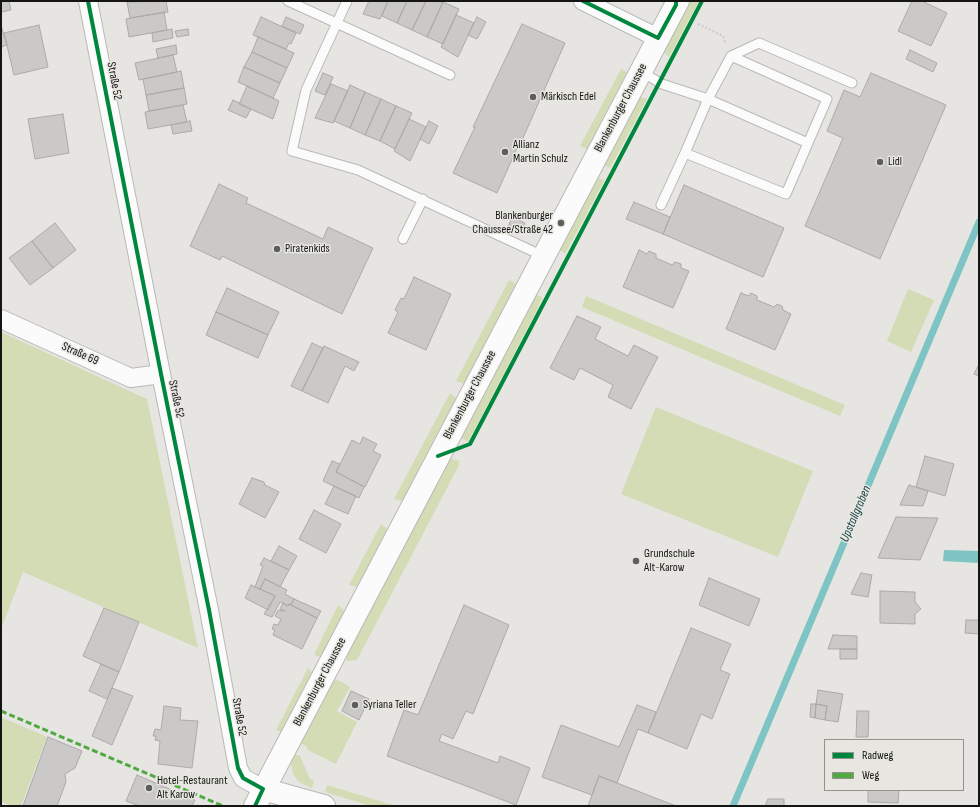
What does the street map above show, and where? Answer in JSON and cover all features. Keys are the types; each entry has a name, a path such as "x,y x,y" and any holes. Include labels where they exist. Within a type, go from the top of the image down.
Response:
{"main road":[{"name":"Blankenburger Chaussee","path":"259,798 678,1"},
{"path":"259,798 324,806"}],"street":[{"name":"Straße 52","path":"88,1 160,374 209,610 238,768 243,778 259,798"},
{"path":"583,1 658,38"},
{"name":"Straße 69","path":"1,319 131,378 160,374"}],"lane":[{"path":"288,1 450,75"},
{"path":"347,1 306,90 292,151 358,170 543,256"},
{"path":"661,205 685,154 708,99 731,56 759,43 852,83"},
{"path":"685,154 786,194 827,99 731,56"},
{"path":"640,71 662,84 708,99 808,143"},
{"path":"404,239 423,199"}],"path":[{"path":"698,24 723,36"}],"green space":[{"path":"690,1 699,1 669,57 663,52"},
{"path":"621,69 627,72 587,149 580,146"},
{"path":"639,97 647,99 610,168 603,165"},
{"path":"597,177 604,181 565,254 559,249"},
{"path":"509,280 516,284 464,384 456,381"},
{"path":"908,289 934,300 911,352 887,341"},
{"path":"535,294 542,297 538,308 468,442 460,437"},
{"path":"586,296 845,405 840,416 582,307"},
{"path":"1,332 147,399 198,648 23,572 1,629"},
{"path":"450,393 456,398 402,501 394,499"},
{"path":"656,407 813,471 778,557 621,494"},
{"path":"449,458 459,461 459,465 357,660 347,661 346,653"},
{"path":"381,524 387,529 357,587 349,585"},
{"path":"338,605 345,611 321,657 314,655"},
{"path":"308,668 312,672 281,732 276,730"},
{"path":"338,680 350,687 337,711 357,722 336,764 308,750 306,746 299,742 331,681"},
{"path":"1,717 47,737 21,806 13,806 1,802"},
{"path":"293,753 300,756 310,779 314,781 312,788 299,782 293,774 291,763"},
{"path":"327,785 396,806 371,806 325,792"}],"water":[{"path":"944,550 979,551 979,563 943,561"}],"building":[{"path":"1,1 9,1 11,10 1,12"},
{"path":"166,1 168,12 130,18 127,2"},
{"path":"369,1 388,1 380,19 363,14"},
{"path":"388,1 407,1 397,23 382,16"},
{"path":"407,1 426,1 412,30 397,23"},
{"path":"426,1 443,2 427,37 412,30"},
{"path":"912,1 922,1 947,13 931,46 898,31"},
{"path":"443,2 459,9 443,44 427,37"},
{"path":"164,12 167,30 129,37 126,19"},
{"path":"456,15 474,23 458,57 441,47"},
{"path":"261,17 296,33 291,44 289,43 286,49 253,35"},
{"path":"286,17 304,25 300,34 282,26"},
{"path":"477,17 486,22 477,39 468,35"},
{"path":"522,24 565,43 497,193 453,173"},
{"path":"1,25 7,45 1,47"},
{"path":"39,25 48,67 14,75 4,33"},
{"path":"172,29 173,38 153,42 152,33"},
{"path":"188,29 189,35 177,37 175,31"},
{"path":"258,37 294,53 287,68 252,52"},
{"path":"176,45 177,54 158,58 156,49"},
{"path":"910,50 937,63 933,72 906,59"},
{"path":"252,52 287,68 280,83 244,67"},
{"path":"173,55 177,72 139,80 135,63"},
{"path":"244,67 280,83 273,98 238,82"},
{"path":"181,71 184,88 146,95 143,79"},
{"path":"323,73 333,77 325,95 315,91"},
{"path":"871,73 946,105 880,259 805,226 843,138 827,131 844,90 860,97"},
{"path":"331,84 348,91 333,123 315,118"},
{"path":"350,85 365,92 350,128 334,121"},
{"path":"247,86 279,101 273,119 239,104"},
{"path":"184,88 187,104 149,111 146,95"},
{"path":"365,92 381,99 365,135 350,128"},
{"path":"381,99 396,106 380,141 365,135"},
{"path":"233,100 251,109 246,118 228,110"},
{"path":"183,105 187,122 148,129 145,112"},
{"path":"396,106 412,113 395,149 380,141"},
{"path":"63,114 69,153 35,159 28,119"},
{"path":"409,119 426,127 410,161 394,151"},
{"path":"190,121 192,131 173,134 171,125"},
{"path":"429,121 438,126 429,144 420,139"},
{"path":"219,184 248,198 246,203 323,239 328,227 373,248 342,314 222,256 220,260 190,246"},
{"path":"684,185 784,228 763,277 663,234"},
{"path":"634,202 670,217 663,234 626,219"},
{"path":"512,217 525,223 520,233 508,227"},
{"path":"55,223 76,250 53,268 32,241"},
{"path":"32,241 53,268 30,285 9,258"},
{"path":"639,250 647,254 649,251 656,254 656,258 672,265 675,262 681,264 681,268 689,271 673,308 623,287"},
{"path":"414,277 451,294 426,350 388,333 398,312 395,310 401,298 404,299"},
{"path":"227,288 279,312 268,335 216,312"},
{"path":"741,293 749,296 751,293 757,296 757,300 774,307 777,304 782,306 783,310 791,314 775,350 726,329"},
{"path":"216,312 268,335 258,358 206,335"},
{"path":"577,316 601,327 595,339 628,356 634,345 658,357 631,409 608,397 613,385 580,368 574,380 550,368"},
{"path":"312,343 323,348 302,391 291,386"},
{"path":"324,346 359,362 354,371 345,366 328,403 302,391"},
{"path":"979,364 979,376 974,374"},
{"path":"363,437 377,444 373,451 381,455 365,487 336,472 352,440 360,444"},
{"path":"925,456 954,464 945,496 916,487"},
{"path":"332,461 340,464 336,472 364,487 359,498 323,481"},
{"path":"252,478 264,482 265,485 279,492 265,518 239,504"},
{"path":"909,485 928,491 923,506 900,505"},
{"path":"334,486 356,496 348,514 325,504"},
{"path":"314,510 341,524 326,553 299,539"},
{"path":"896,517 938,518 920,560 878,558"},
{"path":"279,546 297,556 289,570 271,561"},
{"path":"264,558 289,570 280,587 265,579 260,589 255,587 263,566 260,565"},
{"path":"861,573 872,575 868,597 851,594"},
{"path":"709,578 760,599 749,626 699,605"},
{"path":"265,579 287,590 285,594 294,599 291,605 289,604 288,606 280,602 272,617 264,614 275,596 260,589"},
{"path":"251,585 275,596 268,610 245,598"},
{"path":"880,591 915,592 915,602 921,609 915,614 915,624 880,623"},
{"path":"294,599 321,611 317,618 291,605"},
{"path":"283,603 288,606 289,604 317,618 302,649 273,635 275,630 272,629 274,624 278,625 281,619 275,616 278,610 285,611 280,609"},
{"path":"464,605 509,625 473,714 466,711 453,739 442,734 439,741 498,763 500,756 530,768 516,805 387,756 404,710 418,715"},
{"path":"104,608 139,622 119,672 83,656"},
{"path":"966,620 979,620 979,634 965,633"},
{"path":"691,628 731,644 720,670 730,674 712,719 701,714 687,749 648,733"},
{"path":"833,635 857,636 857,649 828,649"},
{"path":"840,649 857,649 857,659 840,659"},
{"path":"101,664 119,672 107,699 89,691"},
{"path":"112,688 133,696 112,745 92,736"},
{"path":"818,690 843,694 838,722 825,720 827,706 816,704"},
{"name":"Syriana Teller","path":"351,691 369,699 359,720 342,711"},
{"path":"811,704 816,704 815,718 810,717"},
{"path":"816,704 827,706 825,720 815,718"},
{"path":"637,705 656,712 648,733 638,729 617,783 599,776 592,795 542,777 561,725 619,747"},
{"path":"164,706 181,708 180,720 198,721 192,768 158,764 160,741 155,740 156,736 153,736 155,729 161,730"},
{"path":"857,711 869,711 868,737 856,737"},
{"path":"48,737 82,751 75,768 65,774 66,782 57,806 23,806"},
{"name":"Hotel-Restaurant Alt Karow","path":"137,775 195,800 192,806 140,806 126,801"},
{"path":"599,776 617,783 676,806 588,806"},
{"path":"868,791 899,791 898,803 868,802"},
{"path":"768,799 784,799 784,806 765,806"}],"waterway":[{"name":"Upstallgraben","path":"733,806 979,222"}],"marked path":[{"path":"1,711 223,806"}],"cycle path":[{"path":"88,1 209,610 238,768 243,778 263,789 255,806"},
{"path":"583,1 658,38 676,5 676,1"},
{"path":"438,456 470,444 702,1"}],"place":[{"name":"Märkisch Edel","path":"533,97"},
{"name":"Allianz Martin Schulz","path":"505,152"},
{"name":"Lidl","path":"880,162"},
{"name":"Blankenburger Chaussee/Straße 42","path":"561,223"},
{"name":"Piratenkids","path":"277,249"},
{"name":"Grundschule Alt-Karow","path":"636,561"},
{"name":"Syriana Teller","path":"355,705"},
{"name":"Hotel-Restaurant Alt Karow","path":"149,788"}]}
